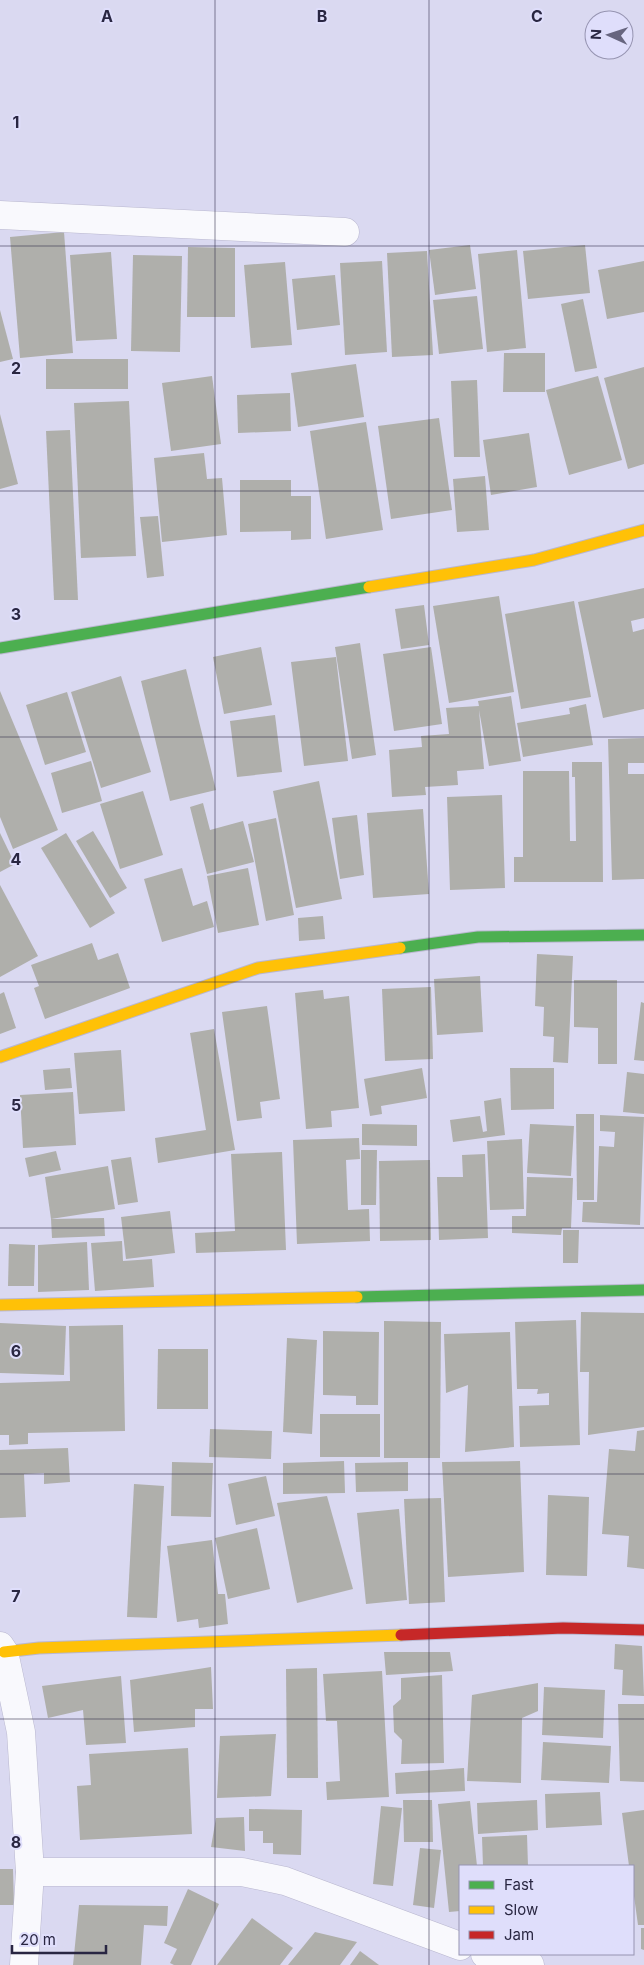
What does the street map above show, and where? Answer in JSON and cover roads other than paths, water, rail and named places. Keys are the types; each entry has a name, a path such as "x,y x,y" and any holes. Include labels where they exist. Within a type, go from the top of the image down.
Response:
{"street":[{"path":"0,215 345,232"},
{"path":"0,648 534,560 644,530"},
{"path":"0,1057 258,968 478,937 644,935"},
{"path":"0,1305 644,1290"},
{"path":"24,1965 30,1872 21,1732 2,1649 274,1641 563,1628 644,1630"},
{"path":"30,1872 242,1872 285,1881 459,1946"},
{"path":"489,1955 530,1965"}]}
